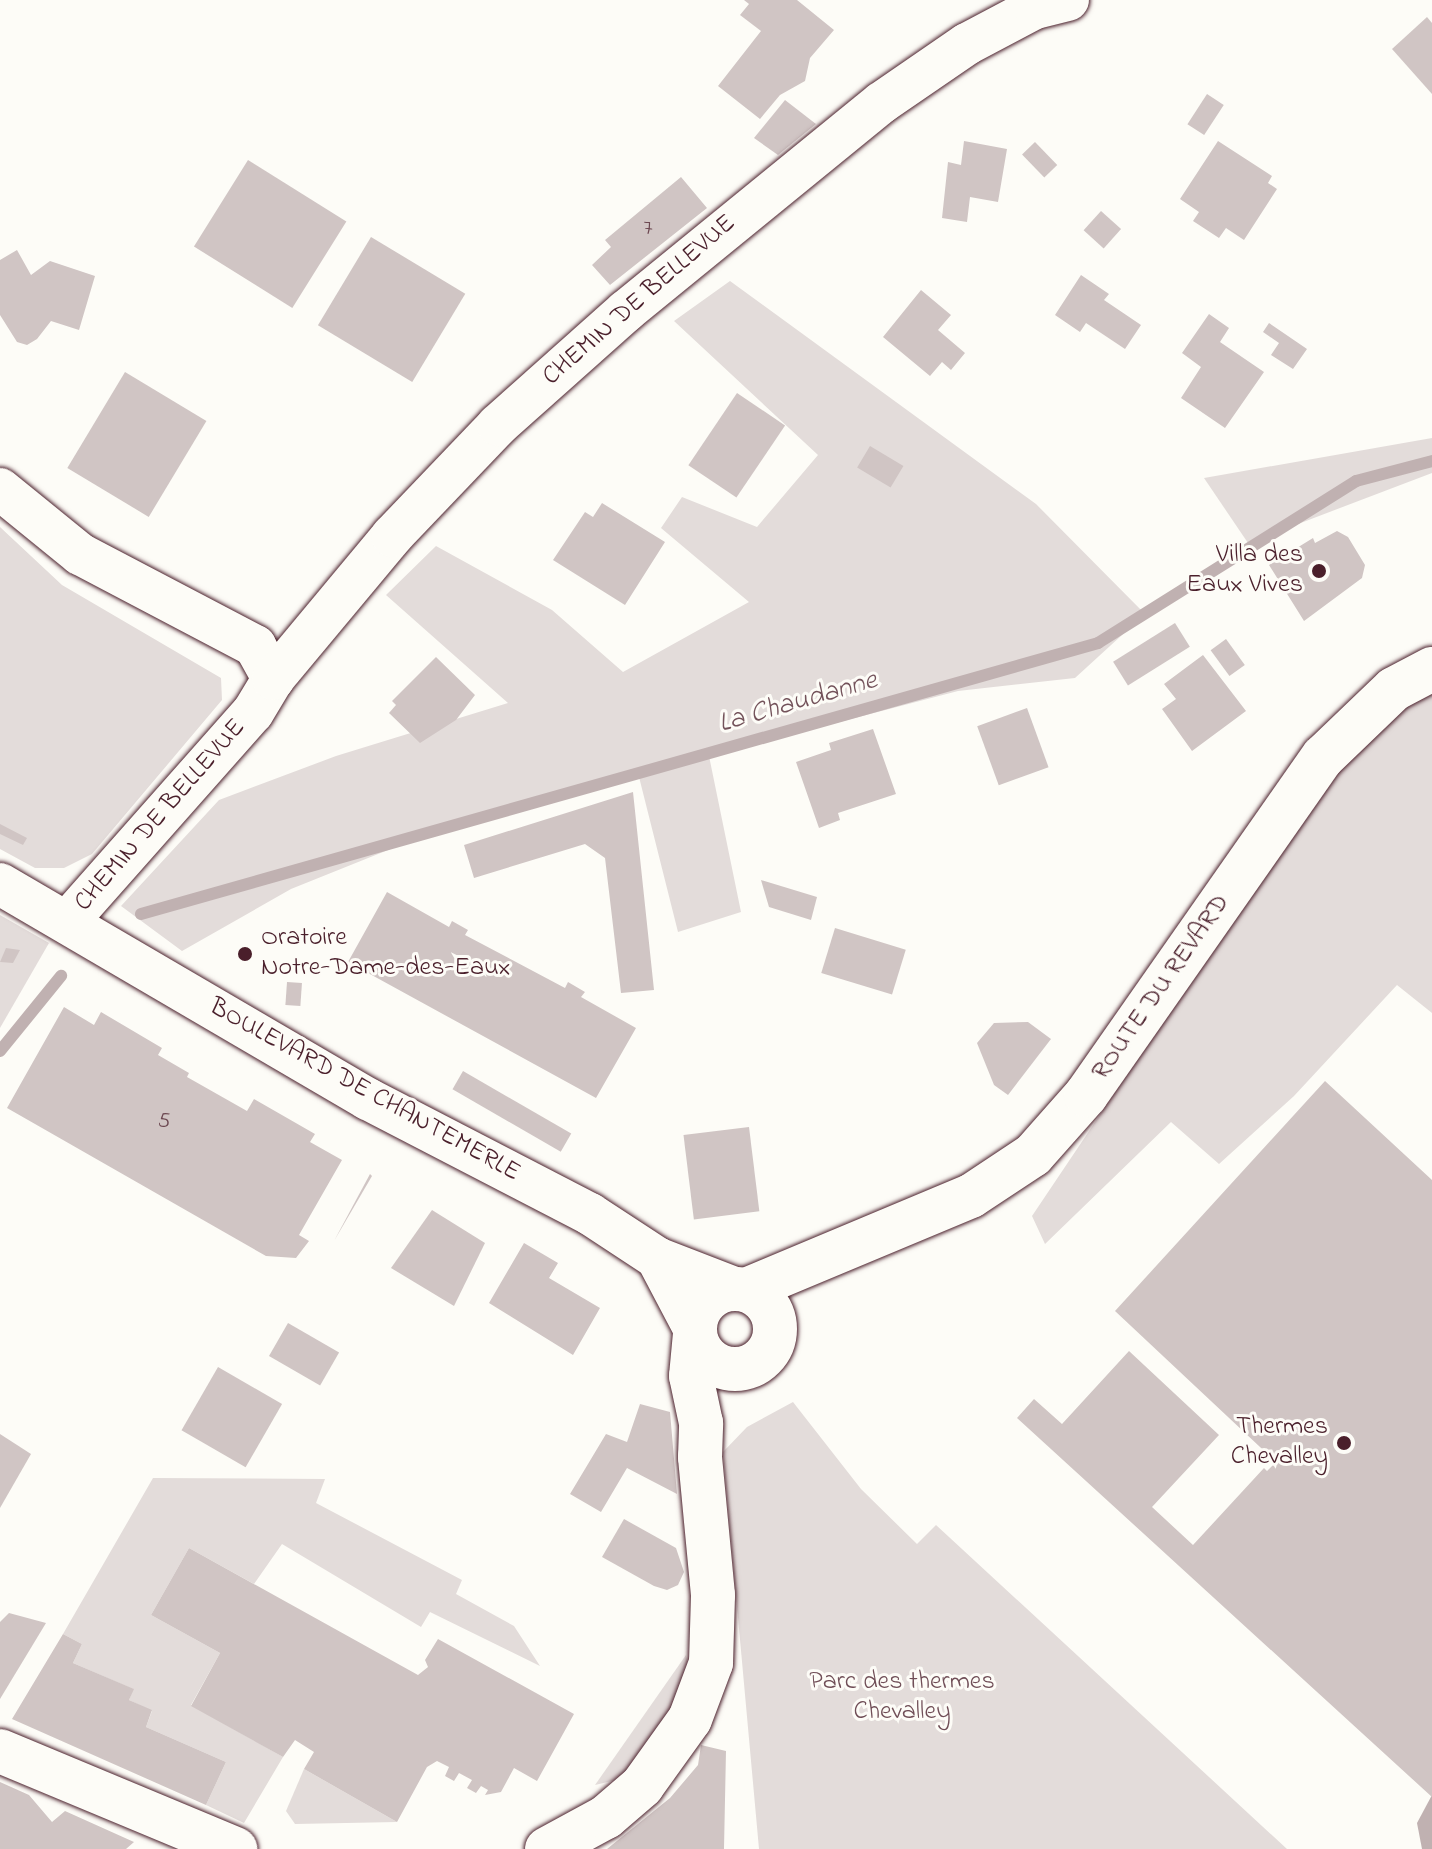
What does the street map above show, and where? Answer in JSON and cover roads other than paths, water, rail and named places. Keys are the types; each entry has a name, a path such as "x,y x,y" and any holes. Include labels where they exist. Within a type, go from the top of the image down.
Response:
{"main road":[{"name":"ROUTE DU REVARD","path":"753,1300 845,1250 971,1196 1033,1155 1086,1095 1323,757 1394,689 1432,669"},
{"path":"547,1849 606,1817 642,1786 690,1719 711,1663 713,1595 701,1423 691,1376 695,1332 712,1296 753,1300 775,1335 762,1359 734,1369 701,1423"},
{"path":"695,1332 708,1358 734,1369"},
{"path":"0,1751 235,1849"}],"street":[{"name":"CHEMIN DE BELLEVUE","path":"69,920 253,667 392,536 498,425 626,311 881,103 967,44 1035,8 1068,0"},
{"path":"0,489 80,554 253,667"},
{"name":"BOULEVARD DE CHANTEMERLE","path":"0,884 69,920 252,1033 590,1214 657,1258 695,1332"},
{"path":"657,1258 753,1300"}],"waterway":[{"name":"La Chaudanne","path":"141,914 1098,643 1356,481 1432,461"},
{"name":"La Chaudanne","path":"0,1051 61,976"}],"place":[{"name":"Villa des Eaux Vives","path":"1319,571"},
{"name":"Oratoire Notre-Dame-des-Eaux","path":"245,954"},
{"name":"Thermes Chevalley","path":"1344,1443"}],"park label":[{"name":"Parc des thermes Chevalley","path":"902,1698"}]}
